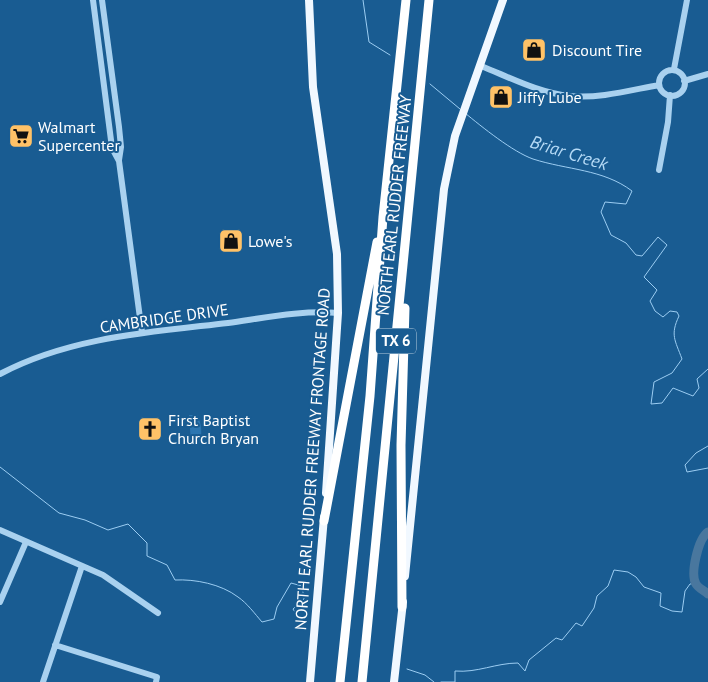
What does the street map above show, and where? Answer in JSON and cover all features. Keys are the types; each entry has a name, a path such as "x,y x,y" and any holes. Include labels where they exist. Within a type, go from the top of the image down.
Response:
{"highway":[{"name":"NORTH EARL RUDDER FREEWAY","path":"340,682 370,396 383,217 406,0"},
{"name":"NORTH EARL RUDDER FREEWAY","path":"362,682 429,0"},
{"path":"324,521 370,270 383,217"},
{"path":"402,607 401,445 405,256"}],"main road":[{"name":"NORTH EARL RUDDER FREEWAY FRONTAGE ROAD","path":"309,0 313,87 337,254 338,312 324,521 310,682"},
{"path":"394,682 444,189 466,103 504,0"}],"street":[{"path":"674,69 687,0"},
{"path":"119,161 112,148 93,2 102,1 121,147 119,161 142,333"},
{"path":"99,46 108,44"},
{"path":"481,66 546,91 570,96 598,95 659,85"},
{"path":"674,69 680,72 684,81 680,92 675,96 664,94 659,85 663,73 674,69"},
{"path":"684,81 708,74"},
{"path":"105,94 115,94"},
{"path":"659,170 668,122 670,95"},
{"name":"CAMBRIDGE DRIVE","path":"0,374 47,354 78,344 142,333 265,318 338,312"},
{"path":"0,530 113,580 158,613"},
{"path":"0,602 26,542"},
{"path":"43,682 82,566"},
{"path":"55,645 156,680"}],"shaded area":[{"path":"189,415 197,415 199,419 201,429 200,443 191,443"}],"waterway":[{"name":"Briar Creek","path":"363,0 369,42 390,55"},
{"name":"Briar Creek","path":"430,84 460,109"},
{"name":"Briar Creek","path":"465,113 498,139 525,156 546,163 597,174 609,178 632,191 626,204 605,202 601,212 611,235 626,243 636,255 642,256 658,237 667,245 644,277 657,290 650,301 655,311 663,317 670,311 677,312 679,316 674,333 682,359 672,373 654,382 651,404 662,403 673,388 693,396 699,388 697,379 708,369"},
{"name":"Briar Creek","path":"708,446 696,453 685,465 687,472 708,468"},
{"path":"0,467 59,513 85,520 108,530 128,524 147,543 147,556 167,565 175,580 191,580 231,592 241,599 262,622 274,619 277,607 291,583 302,586 304,599 293,609 305,628"},
{"path":"708,532 698,549 694,573 696,584 708,594"},
{"path":"441,682 455,682 455,671 471,671 510,663 518,663 525,671 529,660 556,638 562,640 576,623 582,626 594,608 597,596 608,586 614,570 628,572 636,577 644,587 661,593 660,606 672,611 682,612 685,591 690,584 696,583"},
{"path":"407,669 425,675 434,682"}],"place":[{"name":"Discount Tire","path":"534,50"},
{"name":"Jiffy Lube","path":"501,97"},
{"name":"Walmart Supercenter","path":"21,136"},
{"name":"Lowe's","path":"231,241"},
{"name":"First Baptist Church Bryan","path":"150,429"}]}
